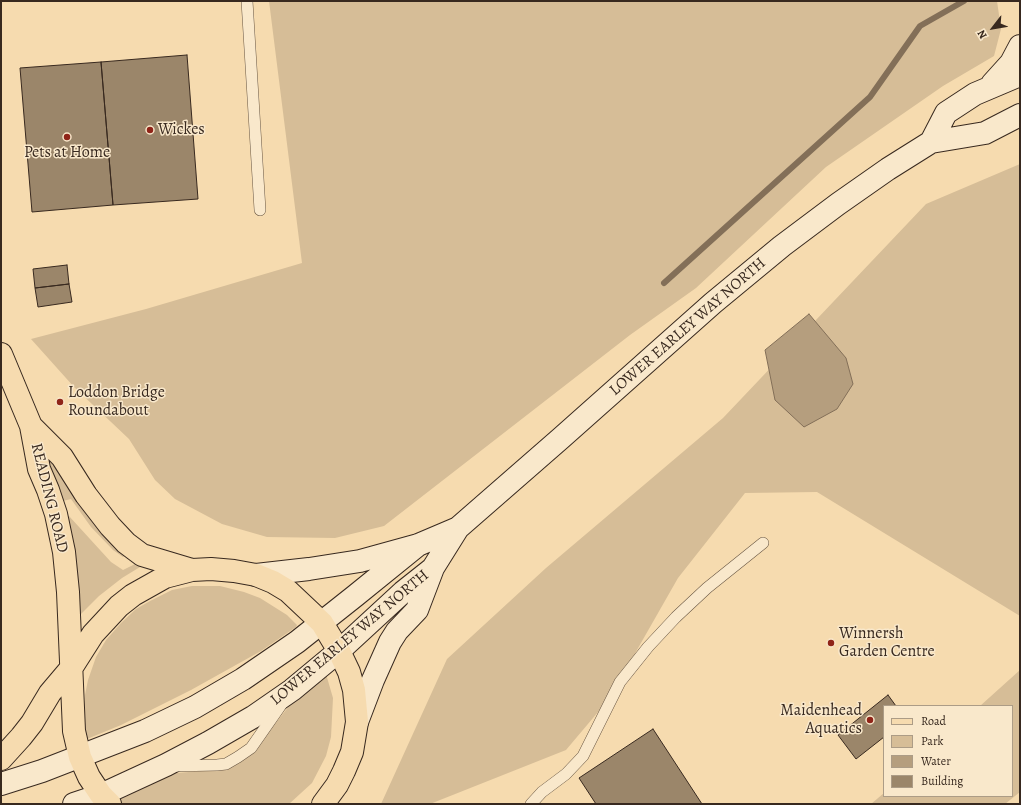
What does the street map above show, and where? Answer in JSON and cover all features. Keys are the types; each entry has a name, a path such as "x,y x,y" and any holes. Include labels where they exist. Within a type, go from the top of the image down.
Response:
{"main road":[{"path":"990,87 1011,62 1020,46"},
{"name":"LOWER EARLEY WAY NORTH","path":"931,142 946,113 975,94 1020,75"},
{"name":"LOWER EARLEY WAY NORTH","path":"357,722 373,680 390,642 397,631 417,610 433,568 458,528 564,436 713,302 782,246 869,182 931,142 985,133 1020,114"},
{"name":"READING ROAD","path":"1,354 31,426 39,469 56,514 64,552 68,585 74,731 80,757 89,777 105,799"},
{"name":"READING ROAD","path":"31,426 62,458 86,495 110,526 126,543 142,555 192,570"},
{"name":"LOWER EARLEY WAY NORTH","path":"256,575 345,564 418,545 458,528"},
{"name":"LOWER EARLEY WAY NORTH","path":"1,784 80,757 145,731 195,707 243,679 297,642 418,545"},
{"name":"LOWER EARLEY WAY NORTH","path":"74,804 105,799 208,743 292,690 339,651 404,592 433,568"},
{"path":"1,759 22,738 50,693 72,667 93,634 119,606 133,595 165,577 192,570 211,569 234,571 256,575 273,582 288,591 322,623 339,651 349,672 354,690 357,722 352,752 335,794 323,804"}],"lane":[{"path":"247,1 260,210"},
{"path":"531,804 542,792 566,774 583,756 620,682 648,647 676,617 707,588 763,543"},
{"path":"538,804 542,792"}],"green space":[{"path":"269,1 997,1 1001,29 994,56 943,86 826,167 696,288 630,335 384,526 335,538 267,537 222,524 175,499 155,480 129,439 74,387 31,339 146,309 302,263"},
{"path":"1020,164 1020,616 817,492 745,493 678,578 609,699 566,750 430,804 381,804 447,659 546,568 723,418 926,204"},
{"path":"51,462 93,523 115,549 125,555 123,557 113,550 91,527 71,499 63,501 48,465"},
{"path":"69,516 111,562 123,570 137,563 140,566 99,596 81,614 78,613 67,517"},
{"path":"192,586 220,586 244,592 260,598 287,615 297,625 261,651 191,690 121,725 87,739 84,720 85,695 88,680 96,657 106,640 136,609 172,590"},
{"path":"1020,670 1020,792 1005,804 871,804 883,794 883,797 1013,797 1013,705 981,705"},
{"path":"326,674 333,698 331,737 326,756 312,783 289,804 122,804 117,797 166,774 222,769 254,751 303,688"}],"water":[{"path":"809,314 846,358 853,384 837,409 804,427 775,400 765,350"}],"building":[{"name":"Wickes","path":"187,55 198,199 113,205 101,62"},
{"name":"Pets at Home","path":"101,62 113,205 32,212 20,68"},
{"path":"67,265 69,284 35,288 33,269"},
{"path":"69,284 72,302 38,307 35,288"},
{"name":"Maidenhead Aquatics","path":"888,695 895,705 883,705 883,738 856,759 838,735"},
{"path":"653,729 702,804 596,804 579,778"}],"waterway":[{"path":"664,283 870,97 920,26 964,1"}],"place":[{"name":"Wickes","path":"150,130"},
{"name":"Pets at Home","path":"67,137"},
{"name":"Loddon Bridge Roundabout","path":"60,402"},
{"name":"Winnersh Garden Centre","path":"831,643"},
{"name":"Maidenhead Aquatics","path":"870,720"}]}
